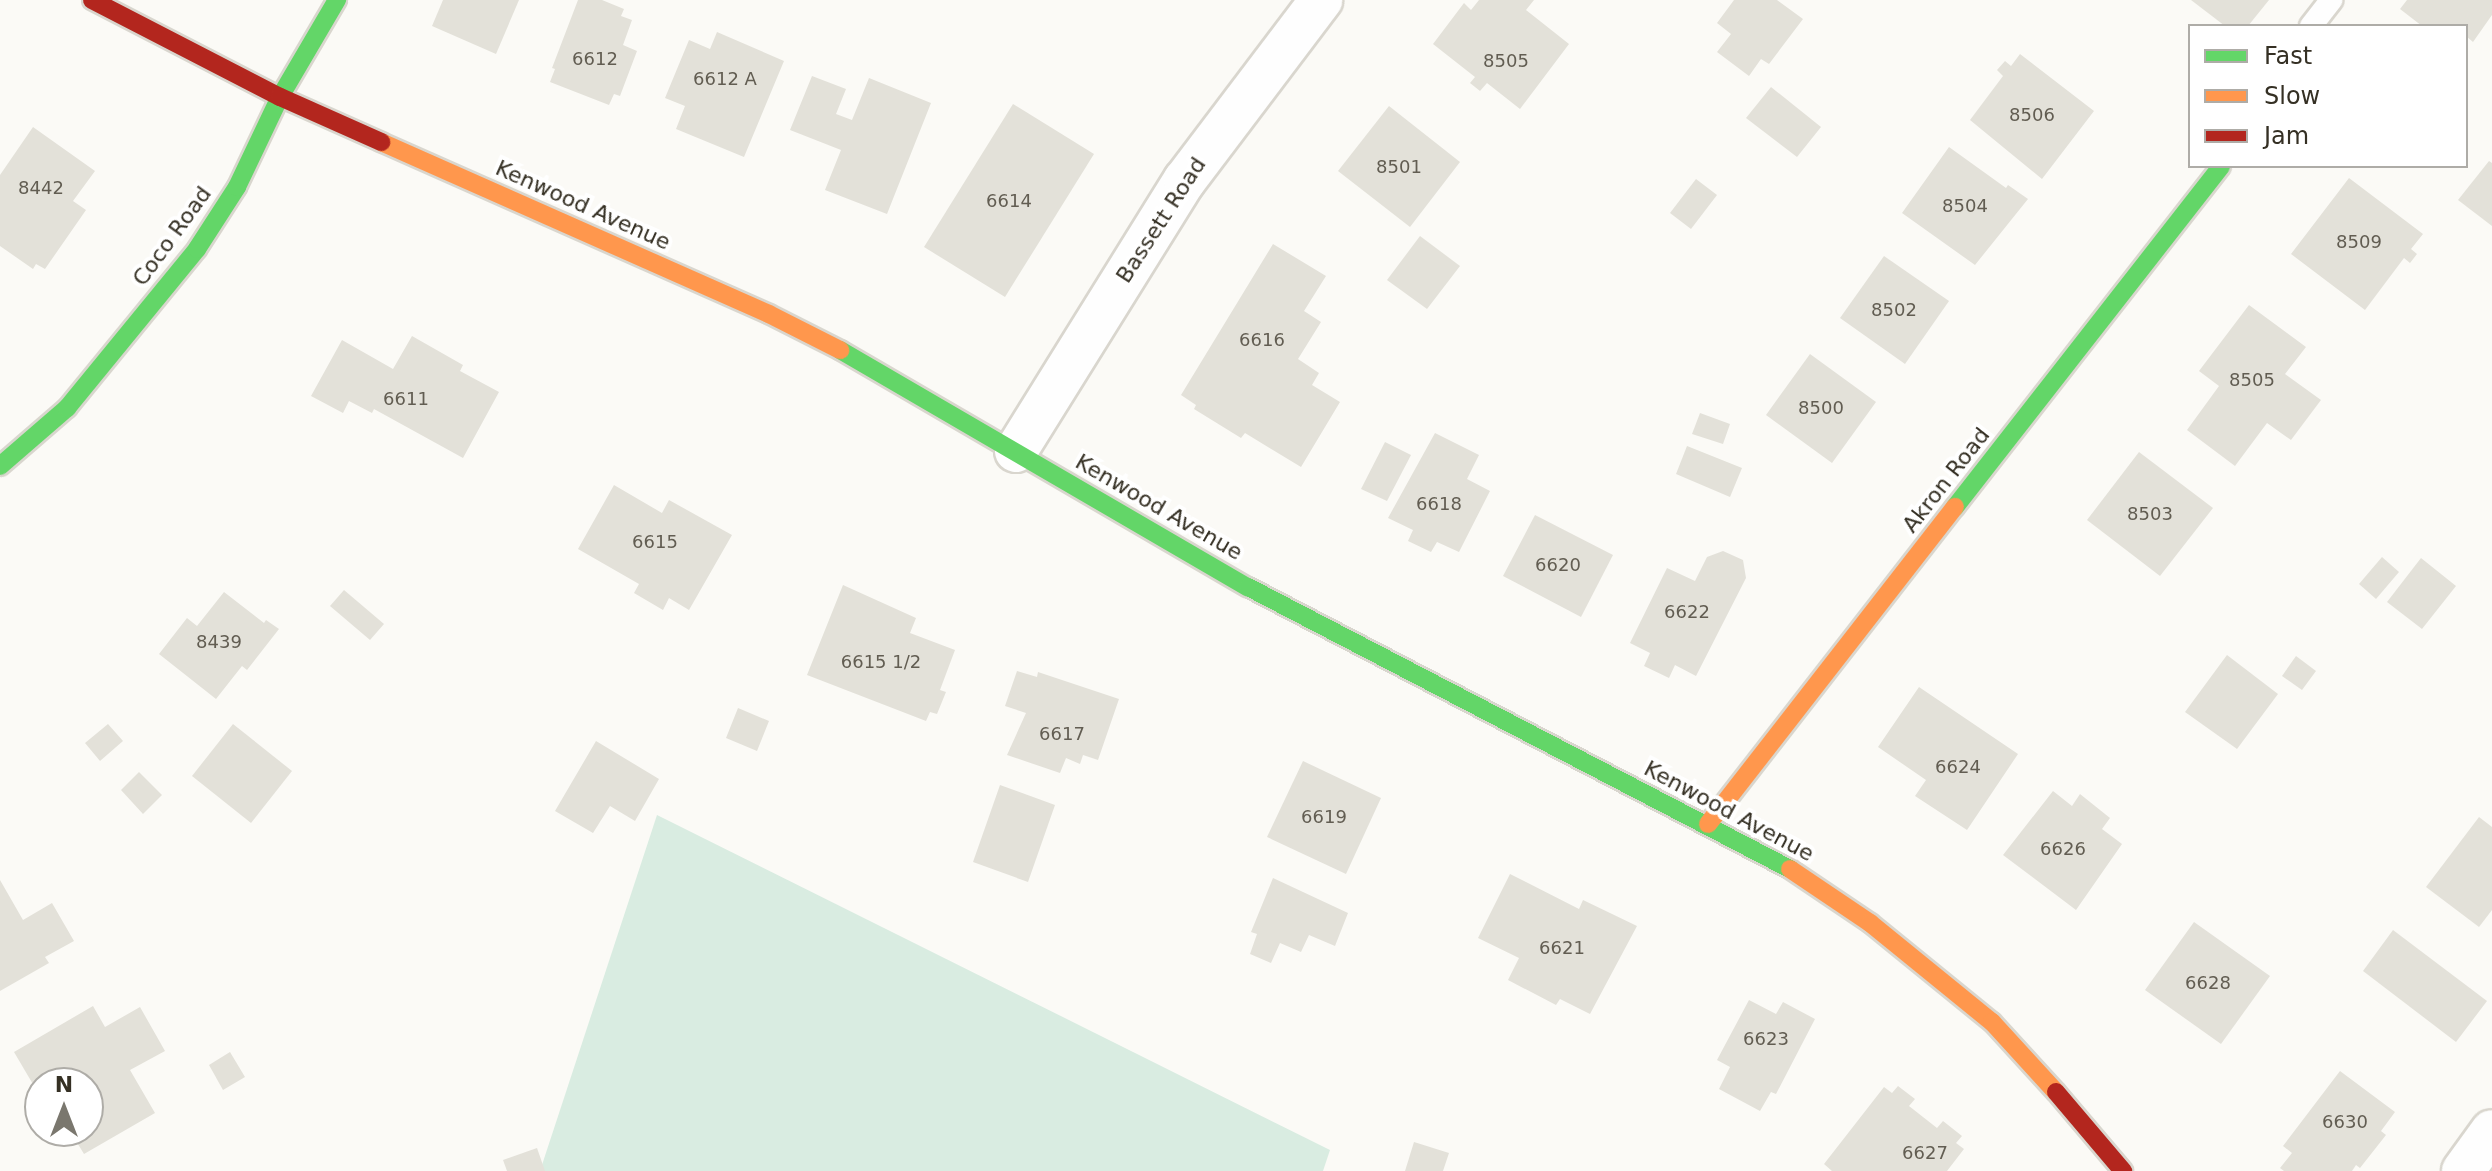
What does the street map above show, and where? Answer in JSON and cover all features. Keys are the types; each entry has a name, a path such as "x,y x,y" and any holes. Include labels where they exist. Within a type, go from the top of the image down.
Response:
{"street":[{"name":"Kenwood Avenue","path":"92,0 280,97 769,314 871,366 1248,587 1799,874 1927,967 1992,1022 2041,1073 2123,1171"},
{"name":"Coco Road","path":"0,466 67,408 197,249 237,187 280,97 337,0"},
{"name":"Bassett Road","path":"1016,451 1185,180 1321,0"},
{"name":"Akron Road","path":"1708,824 2219,168"},
{"path":"2463,1171 2492,1131"}],"lane":[{"path":"2313,24 2331,0"}],"green space":[{"path":"657,815 1330,1150 1323,1171 540,1171"}],"building":[{"path":"443,0 519,0 496,54 432,26"},
{"path":"578,0 602,0 624,9 621,16 632,20 623,45 637,51 620,96 614,94 609,105 550,82 555,69 552,68"},
{"path":"1479,0 1534,0 1526,10 1569,44 1520,109 1487,83 1480,91 1470,83 1475,77 1433,44 1464,3 1471,10"},
{"path":"1734,0 1777,0 1803,19 1769,64 1761,59 1749,76 1717,52 1731,34 1717,23"},
{"path":"2191,0 2269,0 2250,24 2222,24"},
{"path":"2407,0 2492,0 2492,15 2473,42 2468,38 2468,24 2419,24 2400,9"},
{"path":"717,32 784,61 744,157 676,129 685,106 665,98 689,40 710,49"},
{"path":"2020,54 2094,111 2042,179 1970,120 2003,76 1997,70 2005,61 2011,66"},
{"path":"812,76 846,89 836,114 852,120 869,78 931,103 887,214 825,190 841,150 790,130"},
{"path":"1771,87 1821,127 1797,157 1746,118"},
{"path":"1013,104 1094,154 1005,297 924,247"},
{"path":"1389,106 1460,162 1410,227 1338,171"},
{"path":"33,127 95,171 73,201 86,210 45,269 36,264 33,269 0,246 0,175"},
{"path":"1949,147 2006,188 2008,185 2028,199 1975,265 1902,213"},
{"path":"2489,161 2492,163 2492,226 2458,200"},
{"path":"2349,178 2423,234 2411,249 2417,254 2410,263 2404,258 2365,310 2291,254"},
{"path":"1696,179 1717,195 1691,229 1670,213"},
{"path":"1420,236 1460,266 1427,309 1387,280"},
{"path":"1273,244 1326,276 1304,311 1321,322 1298,359 1319,373 1312,385 1340,402 1301,467 1245,433 1241,438 1194,409 1196,405 1181,395"},
{"path":"1884,256 1949,301 1905,364 1840,318"},
{"path":"2249,305 2306,347 2285,374 2321,400 2291,440 2267,423 2235,466 2187,430 2219,386 2199,371"},
{"path":"412,336 463,365 460,371 499,392 463,458 374,409 372,413 349,401 343,413 311,396 342,340 393,369"},
{"path":"1810,354 1876,402 1832,463 1766,415"},
{"path":"1700,413 1730,424 1723,444 1692,434"},
{"path":"1435,433 1479,455 1467,479 1490,491 1459,552 1437,542 1431,552 1408,541 1413,530 1388,518"},
{"path":"1385,442 1411,455 1387,501 1361,489"},
{"path":"1687,446 1742,468 1730,497 1676,474"},
{"path":"2139,452 2213,508 2160,576 2087,520"},
{"path":"614,485 662,513 669,500 732,535 689,610 669,598 663,610 634,593 639,584 578,549"},
{"path":"1535,515 1613,555 1581,617 1503,576"},
{"path":"1723,551 1743,560 1746,578 1696,676 1675,665 1669,678 1644,666 1650,653 1630,643 1667,568 1695,581 1707,557"},
{"path":"2382,557 2399,572 2376,599 2359,584"},
{"path":"2421,558 2456,586 2422,629 2387,602"},
{"path":"843,585 916,618 910,633 955,650 940,690 946,692 937,714 930,712 926,721 807,675"},
{"path":"344,590 384,624 370,640 330,606"},
{"path":"224,592 264,623 266,620 279,629 247,670 242,666 216,699 159,654 187,618 197,626"},
{"path":"2227,655 2278,694 2237,749 2185,712"},
{"path":"2296,656 2316,671 2302,690 2282,676"},
{"path":"1017,671 1037,677 1038,672 1119,699 1098,760 1083,755 1080,764 1066,758 1060,773 1007,755 1026,713 1005,706"},
{"path":"1919,687 2018,754 1967,830 1915,796 1926,780 1878,747"},
{"path":"738,708 769,721 757,751 726,738"},
{"path":"108,724 123,741 100,761 85,743"},
{"path":"233,724 292,771 251,823 192,776"},
{"path":"596,741 659,779 635,821 610,806 593,833 555,811"},
{"path":"1303,761 1381,798 1346,874 1267,837"},
{"path":"139,772 162,795 143,814 121,790"},
{"path":"1000,785 1055,805 1028,882 973,862"},
{"path":"2053,791 2072,806 2080,794 2110,818 2102,829 2122,844 2076,910 2003,855"},
{"path":"2479,817 2492,827 2492,910 2479,927 2426,887"},
{"path":"1510,874 1579,909 1583,900 1637,926 1590,1014 1560,999 1556,1005 1508,980 1519,958 1478,938"},
{"path":"1273,878 1348,913 1335,946 1309,935 1301,952 1280,943 1271,963 1250,954 1257,934 1251,932"},
{"path":"0,880 23,920 52,903 74,941 45,957 49,963 0,991"},
{"path":"2194,922 2270,976 2221,1044 2145,990"},
{"path":"2393,930 2487,1001 2456,1042 2363,971"},
{"path":"1749,1000 1776,1014 1783,1002 1815,1019 1776,1094 1771,1092 1760,1111 1719,1089 1730,1067 1717,1060"},
{"path":"93,1006 105,1027 140,1007 165,1051 130,1070 155,1113 104,1142 104,1067 24,1069 14,1052"},
{"path":"230,1052 245,1077 223,1090 209,1065"},
{"path":"2340,1071 2395,1112 2381,1131 2386,1135 2360,1168 2356,1165 2352,1171 2284,1171 2280,1168 2292,1153 2283,1146"},
{"path":"1898,1086 1915,1099 1909,1106 1937,1128 1943,1121 1962,1136 1956,1143 1964,1149 1947,1171 1832,1171 1824,1164 1884,1087 1892,1093"},
{"path":"1414,1142 1449,1153 1443,1171 1405,1171"},
{"path":"80,1147 96,1147 84,1154"},
{"path":"537,1148 545,1171 507,1171 503,1160"}],"traffic: fast":[{"path":"0,466 67,408 197,249 237,187 280,97 337,0"},
{"path":"1955,507 2219,168"},
{"path":"840,350 1248,587 1790,869"}],"traffic: slow":[{"path":"381,142 769,314 840,350"},
{"path":"1708,824 1955,507"},
{"path":"1790,869 1870,923 1992,1022 2056,1092"}],"traffic: jam":[{"path":"92,0 280,97 381,142"},
{"path":"2056,1092 2123,1171"}]}
